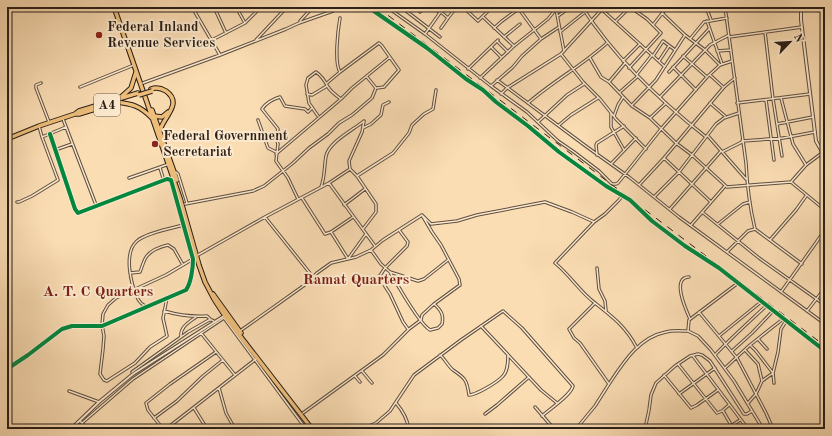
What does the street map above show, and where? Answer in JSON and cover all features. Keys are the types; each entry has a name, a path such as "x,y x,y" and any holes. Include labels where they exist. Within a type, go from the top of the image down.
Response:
{"highway":[{"path":"115,7 136,71 160,132 203,277 224,317 313,429"},
{"path":"115,7 143,83 170,164 186,203 198,255 212,291 226,313 313,429"},
{"path":"116,101 131,88 136,71"},
{"path":"151,90 158,88 164,90 169,94 173,103 172,111 163,124 160,132"},
{"path":"116,101 142,108 154,118 161,118 170,110 169,98 160,90 151,90"},
{"name":"A4","path":"7,139 62,117 79,114 151,90"}],"street":[{"path":"192,7 220,55"},
{"path":"214,7 226,33"},
{"path":"236,7 245,23"},
{"path":"256,40 287,7"},
{"path":"299,23 313,7"},
{"path":"143,83 220,55 340,7"},
{"path":"368,7 483,90 559,152 606,186 630,200 652,221 685,246 719,268 825,351"},
{"path":"387,7 527,112 558,141 574,152 612,184 618,183 707,77 721,65 732,61"},
{"path":"401,7 440,37"},
{"path":"420,12 425,7"},
{"path":"433,7 448,18"},
{"path":"425,34 444,7"},
{"path":"463,7 478,21 492,7"},
{"path":"494,28 520,7 541,39"},
{"path":"558,16 570,7"},
{"path":"582,7 608,43 629,68 660,98 722,151 746,179"},
{"path":"600,7 665,67"},
{"path":"501,94 561,54 592,22 604,7"},
{"path":"616,21 630,7 661,33 629,68"},
{"path":"662,7 665,10"},
{"path":"653,25 667,7"},
{"path":"700,7 703,10 707,8 711,21"},
{"path":"725,7 746,179 755,229 802,264"},
{"path":"801,7 802,27 815,132 817,143 825,157"},
{"path":"212,40 245,23 259,8"},
{"path":"441,28 455,9"},
{"path":"480,78 514,46 548,19 556,9 564,51"},
{"path":"560,33 585,12"},
{"path":"662,13 685,35 705,50 721,65"},
{"path":"340,18 336,57 340,72"},
{"path":"482,18 514,46"},
{"path":"690,39 701,25 707,21 727,18"},
{"path":"707,21 721,65"},
{"path":"504,37 520,24"},
{"path":"112,30 121,26"},
{"path":"491,86 541,39 559,27"},
{"path":"660,98 682,76 692,63 714,42 729,36 802,27"},
{"path":"669,72 709,29"},
{"path":"765,32 782,156"},
{"path":"632,106 665,67 685,35"},
{"path":"468,69 497,41 508,52"},
{"path":"620,93 653,56 662,42 664,41 675,50"},
{"path":"327,83 379,43 399,68 399,72 384,87 376,88"},
{"path":"528,103 608,43"},
{"path":"609,82 640,44"},
{"path":"659,61 669,46"},
{"path":"491,47 502,57"},
{"path":"717,51 731,50"},
{"path":"561,54 585,84 646,149"},
{"path":"683,56 707,77"},
{"path":"276,153 390,57"},
{"path":"590,58 598,72 632,106 650,118 661,130 692,155 725,186 730,188 791,182 806,165 825,150"},
{"path":"80,87 134,65"},
{"path":"673,68 696,90"},
{"path":"319,117 309,103 308,94 307,80 314,72 322,76 327,83 328,88 341,99"},
{"path":"710,75 724,87"},
{"path":"367,76 376,88"},
{"path":"639,185 724,87 734,78"},
{"path":"497,80 825,324"},
{"path":"41,83 36,85 36,88 49,122"},
{"path":"538,122 567,95 585,84"},
{"path":"308,94 312,95 327,86 328,88"},
{"path":"186,203 253,191 264,186 284,171 339,123 352,115 372,98 376,88"},
{"path":"357,176 393,153 409,133 412,125 424,114 433,109 436,90"},
{"path":"737,103 810,94"},
{"path":"298,199 284,171 276,161 278,144 276,138 278,129 262,109 273,100 280,97 285,106 305,109 308,112 312,108"},
{"path":"614,116 620,101 624,97"},
{"path":"559,125 571,115 599,98"},
{"path":"781,98 793,144 806,165"},
{"path":"766,100 774,160"},
{"path":"363,128 371,124 381,115 383,105 389,102"},
{"path":"650,118 666,103"},
{"path":"710,103 726,116"},
{"path":"654,197 679,172 716,124 726,116 739,112"},
{"path":"611,113 611,127 624,150"},
{"path":"62,117 96,206"},
{"path":"777,124 813,117"},
{"path":"258,120 268,148 276,153"},
{"path":"320,187 324,174 326,154 343,135 364,121 359,140 349,161 350,169 357,176 376,204 376,212 363,229"},
{"path":"17,202 32,196 58,180 39,126"},
{"path":"596,155 597,143 624,126"},
{"path":"42,137 66,127"},
{"path":"670,209 722,151 742,142 815,132"},
{"path":"7,369 62,329 72,326 102,326 188,288 193,259 171,180 169,179 76,212 50,134"},
{"path":"611,165 636,138"},
{"path":"55,150 72,144"},
{"path":"664,158 711,202"},
{"path":"129,178 170,164"},
{"path":"160,168 164,181"},
{"path":"198,255 329,183 350,169"},
{"path":"791,182 806,196 825,210"},
{"path":"329,183 376,247"},
{"path":"691,225 725,186"},
{"path":"344,205 365,189"},
{"path":"622,195 619,200 594,222 555,263 595,303 624,328 632,337 637,348"},
{"path":"770,240 806,196"},
{"path":"302,198 321,230 325,234 331,232 353,217"},
{"path":"422,215 431,224 439,224 545,202 594,222"},
{"path":"718,224 732,215 743,204 750,202"},
{"path":"702,212 759,258 825,305"},
{"path":"240,331 306,284 331,263 356,257 371,250 422,215"},
{"path":"303,414 390,349 409,329 421,320 422,315 434,304 460,285 459,279 448,260 442,245 422,215"},
{"path":"265,217 313,277"},
{"path":"147,307 141,303 130,273 129,263 131,252 137,240 163,230 184,225"},
{"path":"727,252 748,231 755,229"},
{"path":"400,230 408,242 407,246 386,268 379,279 390,294 403,322 409,329"},
{"path":"781,292 791,280 825,230"},
{"path":"331,232 348,259"},
{"path":"348,259 366,234"},
{"path":"130,273 140,272 145,259 151,252 168,245 174,249 183,265"},
{"path":"371,250 390,272 402,293 421,320 428,329 433,330 441,327 443,315 440,309 434,304"},
{"path":"167,298 163,318 167,336 150,347 135,363 107,381 104,380 100,374 103,343 102,326 103,314 108,305 116,298 166,275 193,259"},
{"path":"390,272 418,281 422,280 448,260"},
{"path":"597,268 599,288 605,301 606,311"},
{"path":"688,331 690,319 684,304 680,285 684,277 689,277"},
{"path":"690,319 738,283"},
{"path":"807,311 825,288"},
{"path":"719,336 761,301"},
{"path":"595,303 569,329 574,338 580,343 609,384"},
{"path":"714,355 766,306"},
{"path":"362,429 382,418 396,403 414,376 440,355 503,311 522,328 574,386 572,391 542,416"},
{"path":"732,351 773,311"},
{"path":"164,312 196,317 207,316 215,322"},
{"path":"700,312 732,351 766,413 773,429"},
{"path":"181,337 180,332 182,328 196,317"},
{"path":"81,422 99,402 133,374 224,317"},
{"path":"71,429 133,379 224,317"},
{"path":"725,368 750,345 783,319"},
{"path":"132,372 181,337 211,320"},
{"path":"774,383 773,373 782,329 786,321"},
{"path":"481,326 548,397 558,403"},
{"path":"576,429 595,406 626,360 637,348 652,337 665,332 688,331 698,336 725,368 763,429"},
{"path":"201,333 235,375"},
{"path":"758,339 767,349"},
{"path":"750,345 773,373"},
{"path":"746,350 758,364 762,381"},
{"path":"216,352 170,384 146,403 148,410 164,429 194,408 256,359 306,429"},
{"path":"440,355 453,370 460,374 467,382 469,395 472,395 486,388 503,376 508,364 508,354"},
{"path":"645,429 651,395 656,383 678,364 693,355 698,354 710,361 744,414 752,411"},
{"path":"693,355 748,429"},
{"path":"154,418 177,401 203,376 223,360"},
{"path":"678,364 717,413 723,411 730,405"},
{"path":"679,394 715,368"},
{"path":"362,370 372,383"},
{"path":"747,404 756,394 762,381 773,373"},
{"path":"355,376 360,382"},
{"path":"664,376 690,408 706,399 719,389"},
{"path":"485,414 529,377"},
{"path":"219,388 226,413 235,429"},
{"path":"69,391 99,402"},
{"path":"396,403 407,419 409,429"},
{"path":"535,407 554,429"},
{"path":"194,408 206,429"},
{"path":"723,411 731,426 731,429"},
{"path":"731,426 740,420"},
{"path":"81,422 87,429"}],"railway":[{"path":"377,7 825,346"}],"cycle path":[{"path":"368,7 427,48 466,79 483,90 559,152 606,186 630,200 652,221 685,246 719,268 825,351"},
{"path":"7,369 62,329 72,326 102,326 186,290 193,267 193,259 171,180 167,179 78,213 75,209 50,134"}],"place":[{"name":"Federal Inland Revenue Services","path":"99,35"},
{"name":"Federal Government Secretariat","path":"155,144"}],"district":[{"name":"Ramat Quarters","path":"356,280"},
{"name":"A. T. C Quarters","path":"98,292"}]}
